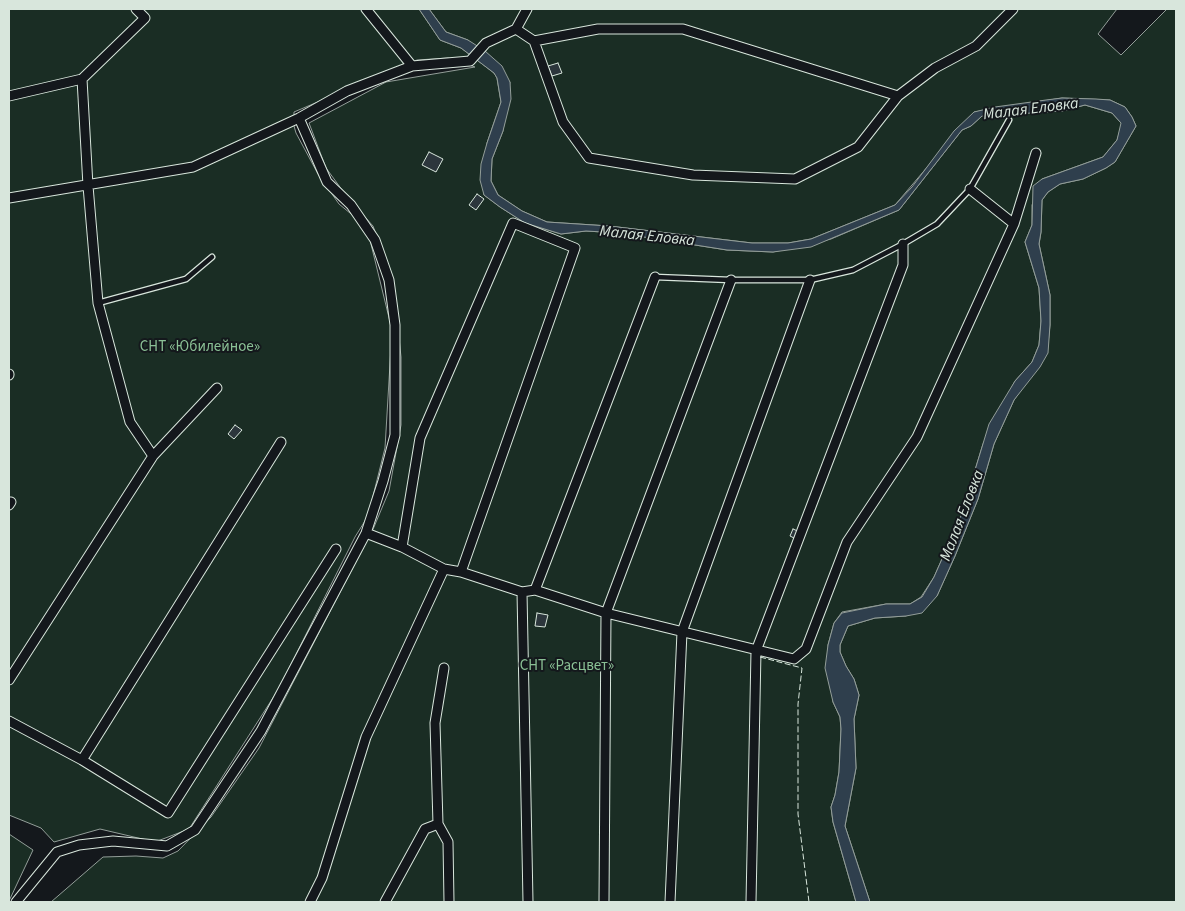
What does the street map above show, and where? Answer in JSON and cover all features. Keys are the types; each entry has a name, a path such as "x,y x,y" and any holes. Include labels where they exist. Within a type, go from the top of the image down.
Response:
{"street":[{"path":"9,96 82,79 145,18 136,9"},
{"path":"366,9 412,66"},
{"path":"9,198 193,167 300,118 347,91 412,66 470,61 486,42 516,29 527,9"},
{"path":"516,29 534,42 563,122 589,158 693,175 795,179 858,147 898,96 935,68 976,46 1013,9"},
{"path":"534,42 598,29 683,29 898,96"},
{"path":"82,79 88,186 98,303 130,422 153,456"},
{"path":"16,902 57,852 79,844 113,841 167,846 195,830 261,731 366,533 383,481 395,435 395,325 389,280 375,240 351,205 327,182 300,118"},
{"path":"366,533 402,547 444,569 461,572 522,592 535,590 606,613 794,659 806,649 847,542 917,437 1014,224 1036,153"},
{"path":"970,189 1014,224"},
{"path":"402,547 420,438 513,222 575,248 461,572"},
{"path":"751,902 756,651 903,265 903,244"},
{"path":"535,590 655,277"},
{"path":"604,902 606,613 731,280"},
{"path":"670,902 682,632 810,280"},
{"path":"9,680 153,456 217,388"},
{"path":"82,760 281,442"},
{"path":"9,720 82,760 168,813 336,548"},
{"path":"310,902 322,878 366,737 444,569"},
{"path":"522,592 528,902"},
{"path":"444,668 435,723 438,824 448,842 449,902"},
{"path":"385,902 425,829 438,824"}],"lane":[{"path":"655,277 731,280 810,280 853,270 937,224 970,189 1009,120"},
{"path":"98,303 186,279 212,257"}],"green space":[{"path":"9,9 419,9 440,40 461,48 494,73 497,78 501,102 487,143 484,195 525,223 561,234 586,231 619,233 727,250 773,252 831,239 899,210 962,130 971,126 982,116 1062,111 1085,105 1112,113 1122,124 1117,140 1103,157 1042,179 1032,205 1032,225 1025,242 1039,288 1041,321 1039,345 1032,362 1015,381 983,444 961,516 934,577 921,597 910,604 886,604 842,612 834,623 828,645 833,702 840,717 841,729 839,772 831,807 833,822 856,902 51,902 103,857 136,856 163,858 178,851 211,817 259,748 374,527 389,491 401,425 401,357 393,279 373,226 348,198 326,168 309,123 386,82 475,67 448,58 417,60 294,112 296,133 318,174 339,204 356,218 370,240 392,330 385,448 368,516 355,537 278,690 189,829 155,842 100,829 54,842 41,828 9,815"},
{"path":"429,9 1117,9 1098,34 1121,55 1167,9 1176,9 1176,902 870,902 845,826 856,768 854,719 859,695 854,679 840,652 840,645 848,626 875,618 906,616 937,596 978,499 994,444 1014,400 1047,353 1050,325 1050,295 1039,244 1042,200 1048,192 1060,184 1083,179 1115,162 1136,126 1125,107 1110,100 1062,98 974,112 895,205 811,239 788,243 752,243 609,226 547,222 522,211 498,195 491,181 492,159 503,131 510,82 468,40 446,32"},
{"path":"9,834 33,850 9,901"}],"water":[{"name":"Малая Еловка","path":"419,9 429,9 446,32 468,40 485,51 502,66 510,82 511,99 503,131 492,159 491,181 498,195 522,211 547,222 609,226 752,243 788,243 811,239 895,205 912,187 954,131 974,112 995,107 1062,98 1096,99 1110,100 1125,107 1132,117 1136,126 1115,162 1083,179 1060,184 1048,192 1042,200 1039,244 1050,295 1048,353 1040,367 1014,400 994,444 978,499 937,596 922,613 875,618 848,626 840,645 840,652 854,679 859,695 854,719 856,768 845,826 870,902 856,902 833,822 831,807 839,772 841,729 840,717 833,702 825,668 828,645 834,623 842,613 886,604 910,604 922,597 934,577 961,516 989,424 1015,381 1032,362 1039,345 1041,321 1039,288 1025,242 1032,225 1033,186 1042,179 1103,157 1117,140 1121,123 1112,113 1085,105 1062,111 982,116 971,126 962,130 899,210 811,247 773,252 727,250 619,233 586,231 561,234 525,223 484,195 480,180 481,164 501,102 497,78 494,73 461,48 440,40"}],"building":[{"path":"558,63 562,73 552,76 548,66"},
{"path":"429,152 443,159 436,172 422,165"},
{"path":"477,194 484,199 476,210 469,205"},
{"path":"235,425 242,430 234,439 228,434"},
{"path":"793,529 800,532 796,539 790,536"},
{"path":"537,613 548,615 545,627 535,626"}],"fence":[{"path":"760,657 802,668 798,704 798,814 809,902"}],"park label":[{"name":"СНТ «Юбилейное»","path":"200,348"},
{"name":"СНТ «Расцвет»","path":"567,667"}]}
